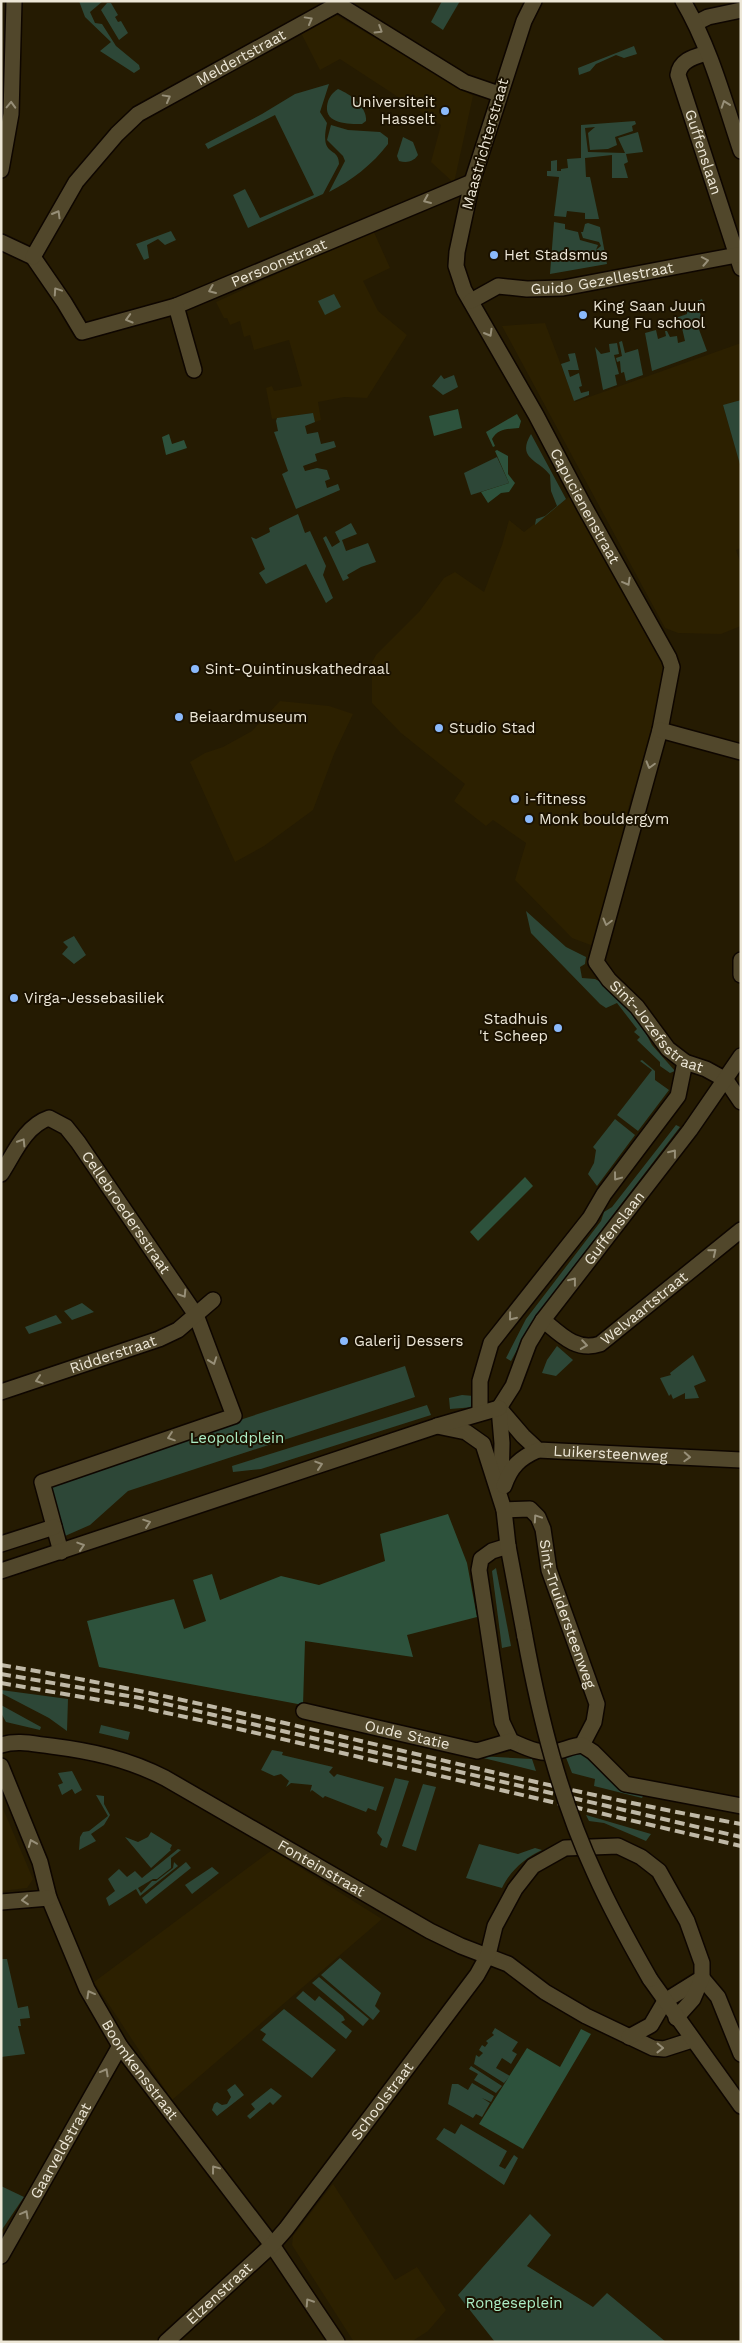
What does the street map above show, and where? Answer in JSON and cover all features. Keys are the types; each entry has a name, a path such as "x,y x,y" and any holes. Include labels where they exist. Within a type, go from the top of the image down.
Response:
{"street":[{"path":"1,170 11,114 14,1"},
{"name":"Maastrichterstraat","path":"467,296 456,266 457,252 472,182 499,94 524,22 534,1"},
{"path":"683,1 696,23 741,150"},
{"name":"Meldertstraat","path":"33,257 76,182 117,134 138,114 338,4 464,82 499,94"},
{"path":"696,23 734,8"},
{"name":"Guffenslaan","path":"707,53 690,58 679,68 678,75 739,261"},
{"name":"Persoonstraat","path":"33,257 82,332 176,306 472,182"},
{"path":"1,242 33,257"},
{"name":"Guido Gezellestraat","path":"467,296 498,286 527,289 563,288 739,261"},
{"name":"Capucienenstraat","path":"467,296 536,415 584,506 669,658 672,667 660,730 596,962"},
{"path":"176,306 194,370"},
{"path":"660,730 741,752"},
{"path":"741,960 741,974"},
{"name":"Sint-Jozefsstraat","path":"596,962 609,980 637,1007 657,1036 685,1062 706,1069 726,1080"},
{"name":"Guffenslaan","path":"499,1408 513,1386 529,1343 543,1320 690,1130 741,1056"},
{"name":"Guffenslaan","path":"480,1413 480,1381 491,1343 590,1218 604,1194 678,1096 685,1062"},
{"path":"726,1080 741,1102"},
{"name":"Cellebroedersstraat","path":"1,1174 29,1130 39,1121 49,1118 66,1127 196,1315 234,1416 42,1482 54,1527"},
{"name":"Welvaartstraat","path":"543,1320 584,1348 600,1344 741,1230"},
{"name":"Ridderstraat","path":"1,1392 159,1339 178,1330 213,1300"},
{"path":"1,1571 437,1426 499,1408 502,1443 502,1503 508,1546 538,1707 570,1811 594,1873 620,1927 676,2018 741,2106"},
{"name":"Luikersteenweg","path":"499,1408 538,1450 741,1460"},
{"path":"480,1413 483,1444 502,1503"},
{"path":"437,1426 466,1432 483,1444"},
{"path":"502,1503 509,1472 521,1458 538,1450"},
{"name":"Sint-Truidersteenweg","path":"502,1503 530,1509 538,1518 544,1530 549,1570 597,1704 594,1722 582,1745"},
{"path":"1,1544 54,1527 61,1552"},
{"path":"508,1546 492,1551 481,1559 479,1570 502,1722 510,1741 531,1749 552,1752 569,1746 582,1745 593,1752 625,1784 741,1806"},
{"name":"Oude Statie","path":"304,1710 477,1750 510,1741"},
{"name":"Fonteinstraat","path":"1,1745 18,1741 78,1749 118,1758 141,1766 389,1908 461,1946 508,1964 545,1992 586,2016 652,2048 664,2049 692,2040"},
{"name":"Boomkensstraat","path":"1,1766 40,1862 49,1898 87,1989 120,2046 272,2245 336,2342"},
{"path":"488,1956 495,1926 515,1889 533,1866 565,1848 618,1846 641,1857 659,1871 687,1921 702,1963 702,1978 693,1999 676,2018"},
{"path":"1,1902 49,1898"},
{"name":"Schoolstraat","path":"272,2245 477,1975 488,1956"},
{"path":"628,2036 651,2025 665,2001 702,1978"},
{"path":"702,1978 718,1997 741,2054"},
{"name":"Gaarveldstraat","path":"1,2256 120,2046"},
{"name":"Elzenstraat","path":"166,2342 272,2245"}],"shaded area":[{"name":"Universiteit Hasselt","path":"336,15 473,96 454,183 431,162 441,125 340,59 320,70 301,33"},
{"path":"373,230 390,268 363,281 378,311 407,335 367,398 344,397 318,402 321,420 315,422 312,413 272,419 266,388 272,386 274,391 302,386 289,340 254,350 250,335 244,337 240,321 230,325 216,302"},
{"path":"545,323 575,402 741,343 741,400 723,406 741,468 741,548 736,550 741,565 741,626 721,634 678,633 665,628 502,326"},
{"path":"574,493 666,658 669,675 636,792 632,794 626,817 629,823 596,947 572,938 515,880 526,843 493,820 486,826 454,801 465,784 401,733 372,703 372,662 376,655 419,612 444,578 455,572 484,592 502,545 509,520 524,532"},
{"path":"280,701 329,706 353,714 334,754 313,810 264,846 235,862 190,762 252,731"},
{"path":"1,1804 33,1879 27,1888 1,1891"},
{"path":"272,1850 382,1919 172,2100 94,1982"},
{"path":"333,2184 395,2280 417,2267 446,2310 428,2331 411,2342 354,2342 292,2245 293,2236"}],"green space":[{"path":"79,1 103,1 90,12 95,23 102,24 116,46 139,65 140,69 134,73 100,51 111,42 85,17"},
{"path":"442,1 460,1 443,30 431,22"},
{"path":"107,3 111,3 118,15 115,17 118,22 121,21 128,33 119,40 101,10"},
{"path":"634,46 637,54 624,58 616,55 596,64 590,71 579,75 578,68"},
{"path":"329,84 320,112 327,123 325,134 327,147 336,155 339,164 323,194 248,228 233,195 245,189 260,218 314,195 275,115 208,149 205,144 295,94"},
{"path":"338,89 357,101 364,110 366,121 362,124 344,123 334,120 330,116 327,112 328,101"},
{"path":"635,121 636,124 632,126 633,131 615,137 617,145 608,149 590,150 588,133 595,127 585,128 588,152 625,153 618,138 638,132 643,152 626,154 628,162 624,164 628,178 612,178 612,155 585,158 586,177 590,177 599,219 585,219 585,213 567,211 566,217 554,216 559,177 547,176 547,171 551,171 551,161 557,160 557,171 561,171 561,169 568,168 567,159 581,158 581,125"},
{"path":"331,125 348,130 380,132 388,138 388,144 361,171 329,192 345,161 343,156 327,140"},
{"path":"403,137 413,142 418,155 414,159 405,162 399,161 397,156"},
{"path":"554,222 565,224 565,229 578,232 580,240 598,245 596,250 601,246 599,242 583,238 581,232 583,232 585,224 588,223 600,227 607,264 550,274"},
{"path":"171,231 176,240 165,245 158,239 147,245 149,258 144,260 136,244"},
{"path":"334,294 341,307 325,315 318,301"},
{"path":"702,299 705,307 699,310 703,322 697,324 707,351 652,371 645,333 656,330 658,339 666,336 665,331 667,331 670,337 677,336 678,343 685,341 682,328 675,329 673,319 687,314 686,306"},
{"path":"622,341 625,353 638,349 643,375 626,381 624,372 621,373 620,361 617,362 616,358 622,356 619,342"},
{"path":"617,343 619,354 614,355 619,374 615,375 617,385 603,390 595,347 601,354 610,352 609,344"},
{"path":"575,353 579,370 568,370 570,377 579,373 582,386 579,387 581,393 589,391 589,395 574,401 561,364 570,361 568,354"},
{"path":"441,375 444,379 454,375 458,387 443,395 432,386"},
{"path":"741,400 741,468 723,405"},
{"path":"458,409 462,428 434,436 429,416"},
{"path":"313,413 315,422 305,426 307,434 318,432 321,444 334,441 336,447 315,454 317,461 303,466 305,471 317,468 327,470 330,479 325,481 327,488 338,484 340,490 296,509 282,474 288,471 274,432 278,431 277,418"},
{"path":"517,414 521,421 519,428 504,430 494,435 492,439 495,446 493,447 486,432"},
{"path":"169,434 172,444 184,440 187,448 166,455 162,437"},
{"path":"531,434 566,499 535,525 536,519 545,516 557,506 551,491 550,475 531,458 526,449"},
{"path":"497,450 508,456 508,474 515,483 509,492 501,493 488,503 481,492 509,483 495,451"},
{"path":"497,457 509,483 471,495 464,473"},
{"path":"298,514 305,533 310,531 326,566 323,575 333,598 326,603 306,564 266,584 259,573 265,569 251,537 256,539 270,532 269,528"},
{"path":"351,523 357,534 342,540 346,551 368,543 376,562 361,567 347,575 349,578 343,581 323,538 326,536 332,547 340,542 335,532"},
{"path":"526,911 566,947 586,957 585,964 580,967 582,978 595,979 607,985 637,1016 652,1045 675,1071 670,1073 660,1066 660,1062 637,1040 640,1037 634,1032 637,1029 617,1003 606,1008 600,1004 531,933"},
{"path":"74,936 86,955 74,964 62,954 68,947 63,942"},
{"path":"642,1060 655,1071 655,1080 669,1090 638,1131 617,1115 652,1070 640,1061"},
{"path":"615,1119 635,1135 597,1186 588,1174 594,1163 596,1150 593,1147"},
{"path":"676,1125 680,1127 535,1317 511,1361 506,1358 526,1319 601,1221 604,1212 612,1207"},
{"path":"525,1177 533,1186 478,1241 470,1232"},
{"path":"82,1303 94,1312 72,1320 64,1311"},
{"path":"56,1315 62,1323 29,1334 25,1327"},
{"path":"557,1346 573,1360 556,1376 542,1373 547,1360"},
{"path":"693,1355 706,1381 694,1386 699,1398 685,1399 685,1393 673,1399 671,1394 669,1396 660,1378 671,1375 670,1373"},
{"name":"Leopoldplein","path":"405,1366 415,1397 128,1491 90,1525 65,1536 50,1482"},
{"path":"462,1395 474,1396 474,1407 450,1409 449,1398"},
{"path":"427,1405 431,1415 261,1469 233,1472 232,1466"},
{"path":"448,1514 467,1563 477,1617 407,1635 413,1657 305,1641 303,1705 99,1667 87,1621 174,1599 184,1629 206,1621 193,1580 212,1574 220,1600 281,1576 319,1585 385,1561 380,1534"},
{"path":"496,1568 511,1646 502,1648 492,1571"},
{"path":"1,1690 68,1699 67,1731 49,1718 1,1693"},
{"path":"1,1705 41,1727 40,1730 6,1722 1,1713"},
{"path":"101,1725 130,1732 128,1740 99,1733"},
{"path":"272,1750 283,1752 282,1755 333,1767 329,1772 334,1777 337,1774 384,1787 376,1811 368,1808 366,1812 325,1796 323,1798 312,1790 310,1792 312,1785 291,1783 286,1787 289,1781 281,1774 274,1776 261,1770"},
{"path":"581,1753 621,1790 643,1796 642,1798 594,1786 595,1779 572,1773 565,1755"},
{"path":"479,1757 532,1759 536,1771"},
{"path":"72,1771 82,1790 75,1794 72,1789 62,1795 58,1785 63,1783 58,1773"},
{"path":"395,1778 409,1781 387,1848 380,1845 382,1839 377,1833"},
{"path":"423,1784 436,1787 416,1851 402,1846"},
{"path":"96,1795 104,1796 104,1804 110,1815 104,1825 91,1834 96,1841 79,1850 80,1837 83,1832 89,1831 108,1816"},
{"path":"586,1815 651,1834 646,1841 604,1823 589,1821"},
{"path":"151,1832 172,1845 171,1850 151,1868 125,1837 138,1842 148,1837"},
{"path":"479,1844 518,1854 535,1848 542,1850 519,1866 509,1876 502,1888 466,1878"},
{"path":"178,1849 181,1850 171,1858 171,1868 157,1879 153,1879 138,1888 141,1893 152,1881 156,1881 173,1868 174,1862 178,1866 140,1896 136,1889 109,1906 106,1898 115,1891 108,1879 119,1869 127,1877 135,1871 142,1878"},
{"path":"186,1862 191,1868 146,1904 142,1898"},
{"path":"212,1867 219,1873 192,1894 185,1885"},
{"path":"340,1958 381,1993 375,2006 380,2011 373,2020 321,1975"},
{"path":"1,1959 7,1959 18,2008 28,2006 30,2018 20,2019 21,2026 18,2026 25,2054 1,2057"},
{"path":"319,1977 369,2019 363,2026 312,1983"},
{"path":"303,1991 315,2001 319,1996 343,2016 345,2020 341,2022 352,2031 346,2039 296,1998"},
{"path":"284,2009 336,2050 312,2078 262,2040 266,2034 260,2030"},
{"path":"495,2028 518,2042 512,2051 517,2054 511,2064 502,2058 496,2068 510,2076 504,2083 474,2064 476,2055 479,2057 483,2053 479,2050 482,2045 485,2047 488,2043 486,2041 494,2035 492,2033"},
{"path":"581,2029 591,2034 523,2149 479,2124 527,2048 560,2067"},
{"path":"471,2066 502,2086 496,2093 474,2080 478,2074 469,2069"},
{"path":"472,2083 494,2096 491,2102 482,2098 490,2103 482,2117 476,2114 473,2118 448,2104 452,2084 458,2084 468,2090"},
{"path":"235,2084 244,2095 217,2116 212,2110 214,2104 217,2102 222,2105 227,2104 231,2097 227,2090"},
{"path":"271,2088 282,2096 273,2105 270,2102 250,2119 247,2116 255,2109 251,2104"},
{"path":"461,2124 507,2151 499,2166 505,2169 514,2155 518,2158 504,2185 436,2139 444,2128 455,2134"},
{"path":"1,2186 24,2197 1,2231"},
{"name":"Rongeseplein","path":"530,2214 551,2235 527,2266 593,2307 607,2293 666,2342 495,2342 458,2295"}],"railway":[{"path":"1,1665 187,1701 555,1786 741,1824"},
{"path":"1,1674 140,1698 741,1837"},
{"path":"1,1683 134,1706 209,1722 741,1846"}],"place":[{"name":"Universiteit Hasselt","path":"445,111"},
{"name":"Het Stadsmus","path":"494,255"},
{"name":"King Saan Juun Kung Fu school","path":"583,315"},
{"name":"Sint-Quintinuskathedraal","path":"195,669"},
{"name":"Beiaardmuseum","path":"179,717"},
{"name":"Studio Stad","path":"439,728"},
{"name":"i-fitness","path":"515,799"},
{"name":"Monk bouldergym","path":"529,819"},
{"name":"Virga-Jessebasiliek","path":"14,998"},
{"name":"Stadhuis 't Scheep","path":"558,1028"},
{"name":"Galerij Dessers","path":"344,1341"}]}
